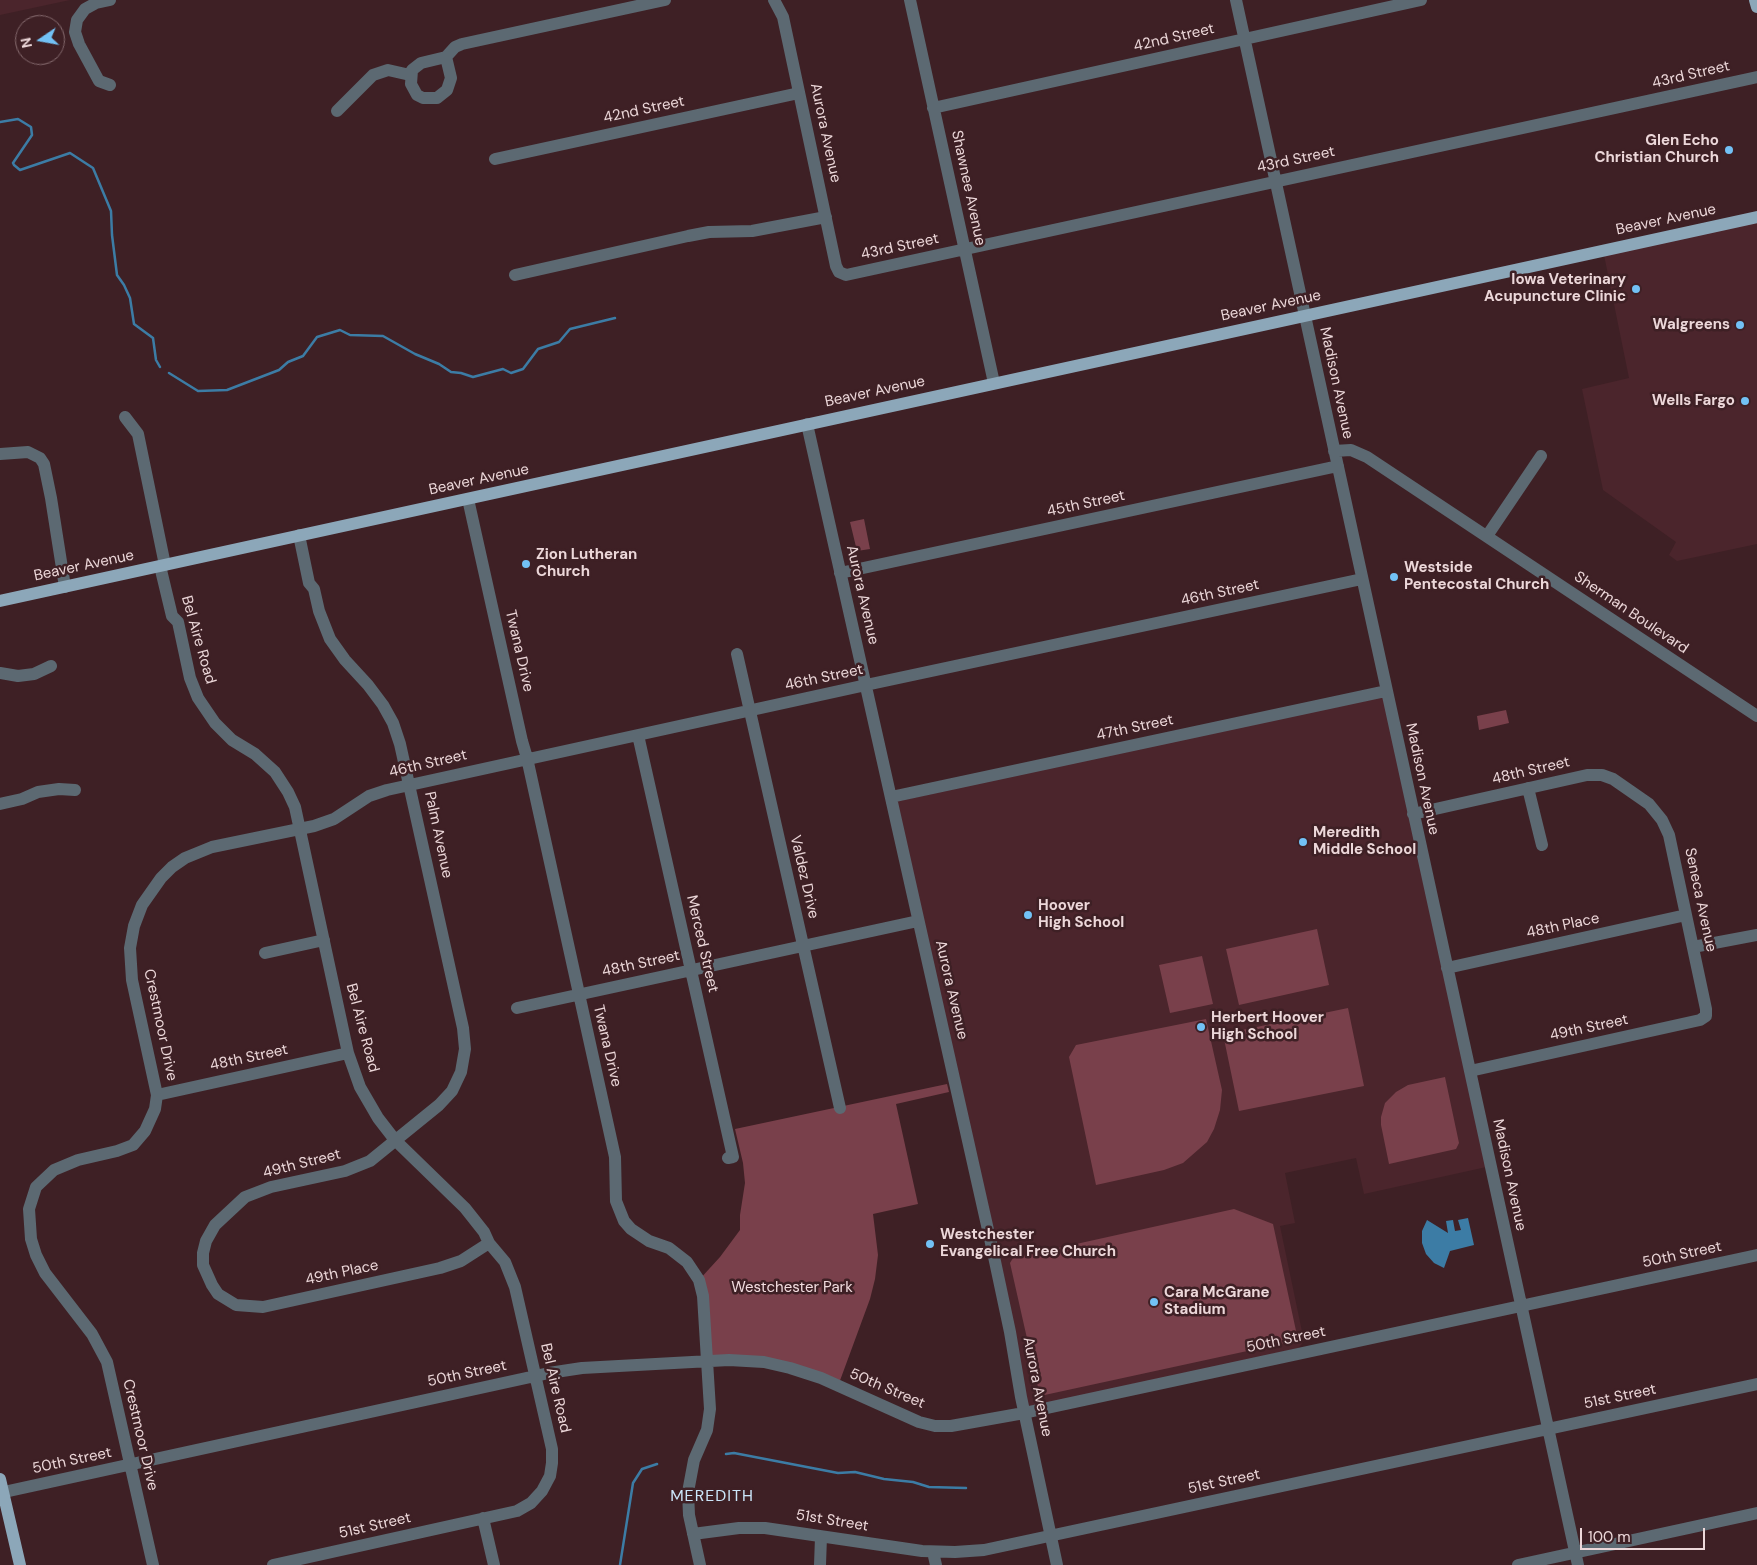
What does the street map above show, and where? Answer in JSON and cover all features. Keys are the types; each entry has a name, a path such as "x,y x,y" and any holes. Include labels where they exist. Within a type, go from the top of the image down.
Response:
{"main road":[{"path":"1756,0 1757,7"},
{"name":"Beaver Avenue","path":"0,601 1757,216"},
{"path":"0,1479 20,1565"}],"street":[{"path":"110,0 96,3 86,8 77,20 76,32 79,44 99,81 110,85"},
{"path":"446,57 451,78 447,90 437,98 423,98 411,84 410,75 412,70 421,63 446,57 456,47 466,43 664,0"},
{"name":"Aurora Avenue","path":"774,0 782,17 836,266 842,273"},
{"name":"Shawnee Avenue","path":"910,0 994,383"},
{"name":"Madison Avenue","path":"1236,0 1577,1559"},
{"name":"42nd Street","path":"933,108 1421,0"},
{"path":"337,111 373,75 388,70 410,75"},
{"name":"43rd Street","path":"842,273 846,275 854,274 1757,77"},
{"name":"42nd Street","path":"495,159 799,93"},
{"path":"515,275 709,232 752,232 826,217"},
{"name":"Bel Aire Road","path":"125,417 138,434 172,616 178,622 190,678 198,698 215,723 232,740 255,754 274,772 288,792 295,807 348,1052 360,1087 378,1118 395,1140 465,1208 484,1232 489,1242 505,1262 515,1287 552,1449 552,1464 550,1476 542,1491 531,1503 517,1511 483,1518"},
{"name":"Aurora Avenue","path":"807,424 1008,1324 1024,1413 1057,1565"},
{"name":"Sherman Boulevard","path":"1334,451 1344,449 1358,451 1757,716"},
{"path":"0,454 28,452 40,458 44,464 52,498 65,587"},
{"path":"1486,536 1541,456"},
{"name":"45th Street","path":"840,573 1338,466"},
{"name":"Twana Drive","path":"468,499 522,741 528,758 615,1157 617,1170 615,1189 619,1210 624,1221 640,1236 679,1254 694,1271 703,1296 710,1409 707,1430 694,1460 688,1492 689,1515 700,1565"},
{"name":"Palm Avenue","path":"299,536 309,583 314,589 319,611 330,639 345,660 373,691 393,723 400,744 465,1049 461,1072 452,1091 439,1105 395,1140"},
{"name":"46th Street","path":"300,829 334,820 369,796 388,790 528,758 1362,579"},
{"name":"Valdez Drive","path":"737,654 840,1108"},
{"path":"0,673 18,676 34,674 51,666"},
{"name":"47th Street","path":"891,797 1386,691"},
{"name":"Merced Street","path":"638,735 733,1157 728,1158"},
{"name":"48th Street","path":"1413,814 1588,775 1602,774 1613,779 1649,804"},
{"path":"1528,788 1542,845"},
{"path":"0,804 22,799 38,792 60,789 75,790"},
{"name":"Seneca Avenue","path":"1649,804 1662,820 1669,835 1706,1009"},
{"name":"Crestmoor Drive","path":"153,1565 107,1362 92,1334 45,1273 31,1239 29,1209 36,1187 54,1170 78,1160 117,1152 133,1145 145,1131 155,1109 158,1095 132,980 130,948 134,926 142,905 160,878 185,858 212,847 300,829"},
{"name":"48th Place","path":"1447,968 1686,915"},
{"name":"48th Street","path":"517,1008 918,920"},
{"path":"1693,947 1757,935"},
{"path":"265,953 324,940"},
{"name":"49th Street","path":"1470,1071 1700,1020 1706,1016 1706,1009"},
{"name":"48th Street","path":"158,1095 348,1052"},
{"name":"49th Street","path":"207,1276 203,1265 206,1241 215,1225 245,1197 271,1187 357,1167 370,1162 395,1140"},
{"name":"49th Place","path":"207,1276 218,1294 236,1305 263,1307 440,1268 460,1261 489,1242"},
{"name":"50th Street","path":"2,1493 535,1376 582,1368 747,1360 764,1362 821,1378 919,1422 934,1426 961,1425 1757,1255"},
{"name":"51st Street","path":"693,1534 739,1528 765,1528 934,1552 984,1550 1757,1384"},
{"path":"1518,1565 1577,1559 1757,1513"},
{"path":"483,1518 494,1565"},
{"name":"51st Street","path":"273,1565 483,1518"},
{"path":"820,1565 821,1537"},
{"path":"934,1552 936,1565"}],"shaded area":[{"path":"0,0 70,0 0,15"},
{"path":"1757,217 1757,544 1677,561 1669,555 1676,542 1603,490 1582,389 1629,378 1603,250"},
{"name":"Herbert Hoover High School","path":"1386,691 1491,1166 1364,1194 1356,1158 1285,1173 1295,1223 1280,1226 1304,1341 1298,1348 1024,1413 891,797"}],"green space":[{"path":"864,519 870,549 857,551 850,522"},
{"path":"1506,710 1509,723 1479,730 1477,716"},
{"path":"1317,929 1329,985 1239,1005 1226,949"},
{"path":"1202,956 1213,1004 1170,1013 1159,965"},
{"path":"1348,1008 1364,1086 1239,1111 1223,1034"},
{"path":"1206,1019 1222,1090 1220,1110 1214,1129 1207,1142 1183,1163 1164,1170 1096,1185 1069,1057 1076,1045"},
{"path":"1445,1077 1459,1143 1456,1149 1389,1164 1381,1125 1385,1103 1396,1092 1408,1085"},
{"name":"Westchester Park","path":"947,1084 949,1092 896,1104 918,1204 873,1214 878,1255 875,1279 870,1299 838,1386 790,1368 708,1361 699,1280 720,1257 740,1230 740,1215 745,1183 743,1163 735,1129"},
{"name":"Cara McGrane Stadium","path":"1234,1209 1273,1224 1298,1340 1040,1396 1010,1263 1013,1258"}],"water":[{"path":"1468,1218 1474,1245 1450,1251 1444,1268 1434,1263 1426,1254 1422,1243 1422,1231 1427,1220 1448,1233 1446,1221 1453,1220 1455,1231 1461,1230 1458,1220"}],"waterway":[{"path":"0,122 18,119 31,127 32,135 13,163 20,170 70,153 93,168 111,211 117,275 130,298 134,324 153,338 156,360 160,367"},
{"path":"169,373 198,391 227,390 279,370 288,362 303,356 317,337 340,330 350,335 383,336 451,372 473,377 503,369 511,373 523,369 538,349 559,342 570,329 615,318"},
{"path":"726,1454 734,1453 838,1473 855,1472 884,1479 913,1482 929,1487 966,1488"},
{"path":"620,1565 633,1483 642,1469 657,1464"}],"place":[{"name":"Glen Echo Christian Church","path":"1729,150"},
{"name":"Iowa Veterinary Acupuncture Clinic","path":"1636,289"},
{"name":"Walgreens","path":"1740,325"},
{"name":"Wells Fargo","path":"1745,401"},
{"name":"Zion Lutheran Church","path":"526,564"},
{"name":"Westside Pentecostal Church","path":"1394,577"},
{"name":"Meredith Middle School","path":"1303,842"},
{"name":"Hoover High School","path":"1028,915"},
{"name":"Herbert Hoover High School","path":"1201,1027"},
{"name":"Westchester Evangelical Free Church","path":"930,1244"},
{"name":"Cara McGrane Stadium","path":"1154,1302"}],"district":[{"name":"MEREDITH","path":"712,1497"}]}
